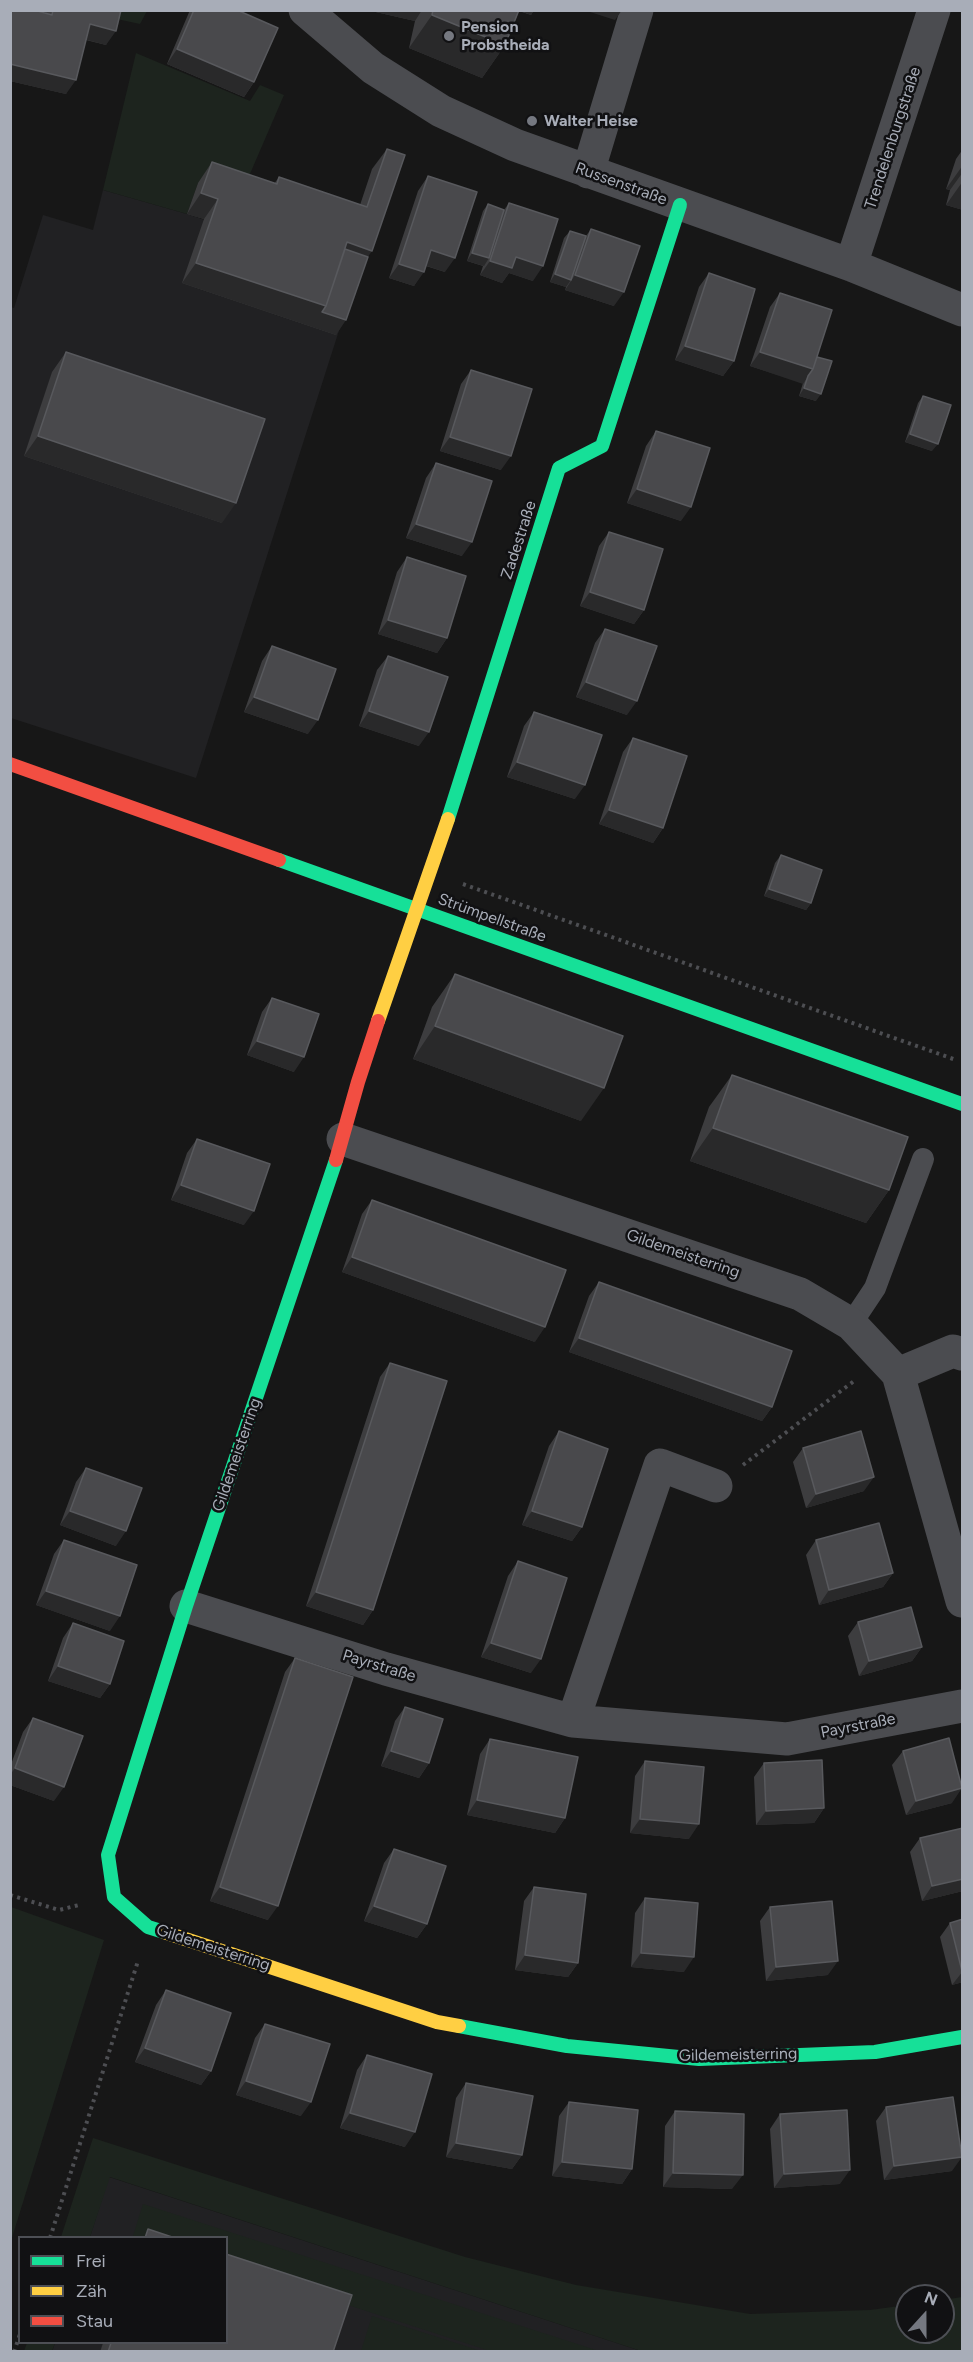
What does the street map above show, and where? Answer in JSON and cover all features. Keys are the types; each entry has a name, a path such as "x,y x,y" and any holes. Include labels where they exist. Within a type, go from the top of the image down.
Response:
{"street":[{"name":"Russenstraße","path":"304,10 373,68 441,111 515,145 851,265 963,310"},
{"path":"588,172 637,10"},
{"name":"Trendelenburgstraße","path":"851,265 934,10"},
{"name":"Zadestraße","path":"417,908 431,872 559,468 602,446 680,205"},
{"name":"Strümpellstraße","path":"10,764 963,1104"},
{"name":"Gildemeisterring","path":"417,908 358,1083 343,1138 186,1606 108,1855 114,1897 148,1927 437,2022 567,2046 699,2059 875,2052 963,2037"},
{"name":"Gildemeisterring","path":"343,1138 800,1294 851,1324 898,1374 962,1600"},
{"path":"898,1374 953,1351 963,1354"},
{"path":"573,1721 660,1465 716,1486"},
{"name":"Payrstraße","path":"186,1606 386,1669 573,1721 787,1739 963,1706"}],"lane":[{"path":"851,1324 875,1288 923,1159"}],"path":[{"path":"716,1486 861,1375 898,1374"},
{"path":"10,1894 59,1910 114,1897"},
{"path":"51,2236 148,1927"}],"shaded area":[{"path":"80,11 147,11 140,24"},
{"path":"136,53 250,101 260,85 284,95 240,197 198,183 187,214 103,190"},
{"path":"103,190 187,214 358,271 196,778 11,718 11,307 14,308 43,215 93,230"},
{"path":"10,1907 104,1940 11,2241"},
{"path":"93,2138 465,2257 576,2285 750,2314 870,2310 895,2307 895,2344 955,2344 955,2298 962,2297 962,2351 641,2351 110,2177 90,2236 61,2236"},
{"path":"109,2177 641,2351 52,2352 55,2344 228,2344 228,2236 90,2236"},
{"path":"143,2204 599,2351 490,2351 228,2266 228,2236 133,2236"},
{"path":"372,2316 481,2351 361,2351"},
{"path":"26,2344 55,2344 52,2351 24,2351"}],"building":[{"path":"10,10 34,10 52,15 53,10 121,10 116,31 90,24 76,80 10,64"},
{"path":"194,10 237,10 278,28 254,82 177,49"},
{"path":"433,10 519,10 505,45 432,15"},
{"path":"387,149 405,155 372,251 347,242 326,306 196,263 218,199 201,193 212,162 277,184 279,177 367,207"},
{"path":"428,176 477,192 455,258 431,250 424,272 399,264"},
{"path":"509,203 558,219 543,266 516,257 512,268 490,261"},
{"path":"488,204 504,210 489,258 472,253"},
{"path":"591,229 640,246 624,292 575,275"},
{"path":"570,231 586,236 571,280 555,274"},
{"path":"345,249 368,257 346,320 322,312"},
{"path":"709,273 755,289 734,361 685,346"},
{"path":"780,293 832,310 813,369 760,352"},
{"path":"66,352 265,419 236,503 38,436"},
{"path":"817,357 832,361 821,394 804,388"},
{"path":"471,370 532,389 511,456 450,437"},
{"path":"923,396 951,405 938,444 910,434"},
{"path":"656,431 710,448 691,507 637,489"},
{"path":"436,463 492,481 472,542 416,524"},
{"path":"609,532 663,549 644,610 590,592"},
{"path":"407,557 466,576 447,638 388,620"},
{"path":"605,629 657,646 637,701 586,682"},
{"path":"272,646 336,669 318,720 254,697"},
{"path":"388,656 448,677 429,732 369,711"},
{"path":"534,712 602,735 585,785 517,762"},
{"path":"633,738 687,756 663,828 609,810"},
{"path":"781,855 822,870 811,903 769,889"},
{"path":"455,974 623,1036 604,1088 435,1026"},
{"path":"272,998 319,1014 304,1057 257,1041"},
{"path":"732,1075 908,1137 889,1190 713,1128"},
{"path":"197,1139 270,1164 254,1211 181,1185"},
{"path":"372,1200 566,1270 545,1327 352,1257"},
{"path":"599,1282 792,1351 772,1407 579,1338"},
{"path":"390,1363 447,1381 373,1610 316,1592"},
{"path":"559,1431 608,1449 582,1527 532,1511"},
{"path":"861,1431 874,1477 816,1494 803,1448"},
{"path":"86,1468 142,1488 126,1531 70,1511"},
{"path":"879,1523 893,1573 829,1590 816,1540"},
{"path":"64,1540 137,1565 120,1616 46,1591"},
{"path":"518,1561 567,1578 541,1659 491,1643"},
{"path":"911,1607 922,1647 869,1661 858,1622"},
{"path":"73,1623 124,1641 110,1684 58,1666"},
{"path":"295,1658 353,1677 278,1906 220,1887"},
{"path":"405,1707 443,1719 429,1763 391,1751"},
{"path":"33,1718 83,1736 64,1787 15,1768"},
{"path":"949,1738 962,1788 916,1801 903,1751"},
{"path":"490,1739 578,1757 565,1818 477,1800"},
{"path":"822,1760 824,1808 766,1811 764,1763"},
{"path":"645,1761 704,1767 699,1824 640,1819"},
{"path":"963,1828 963,1879 932,1886 920,1838"},
{"path":"394,1849 446,1866 427,1924 374,1906"},
{"path":"534,1887 586,1894 578,1963 525,1955"},
{"path":"645,1898 698,1903 694,1957 641,1953"},
{"path":"832,1901 838,1961 776,1967 770,1907"},
{"path":"963,1919 963,1971 962,1971 950,1923"},
{"path":"166,1990 231,2013 211,2071 145,2048"},
{"path":"265,2024 330,2044 311,2102 246,2081"},
{"path":"367,2055 432,2074 415,2132 350,2113"},
{"path":"466,2083 533,2096 522,2155 456,2143"},
{"path":"953,2097 962,2157 894,2166 886,2107"},
{"path":"569,2102 638,2110 632,2169 562,2162"},
{"path":"847,2110 850,2170 784,2174 780,2114"},
{"path":"675,2111 744,2114 743,2175 673,2173"},
{"path":"148,2229 169,2236 146,2236"},
{"path":"228,2255 352,2295 333,2352 108,2352 111,2344 228,2344"}],"traffic: fast":[{"path":"448,819 559,468 602,446 680,205"},
{"path":"279,860 962,1104"},
{"path":"164,1932 148,1927 114,1897 108,1855 186,1606 336,1160"},
{"path":"459,2026 567,2046 699,2059 875,2052 962,2037"}],"traffic: slow":[{"path":"378,1021 448,819"},
{"path":"164,1932 437,2022 459,2026"}],"traffic: jam":[{"path":"10,764 279,860"},
{"path":"336,1160 378,1021"}],"place":[{"name":"Pension Probstheida","path":"449,36"},
{"name":"Walter Heise","path":"532,121"}]}
